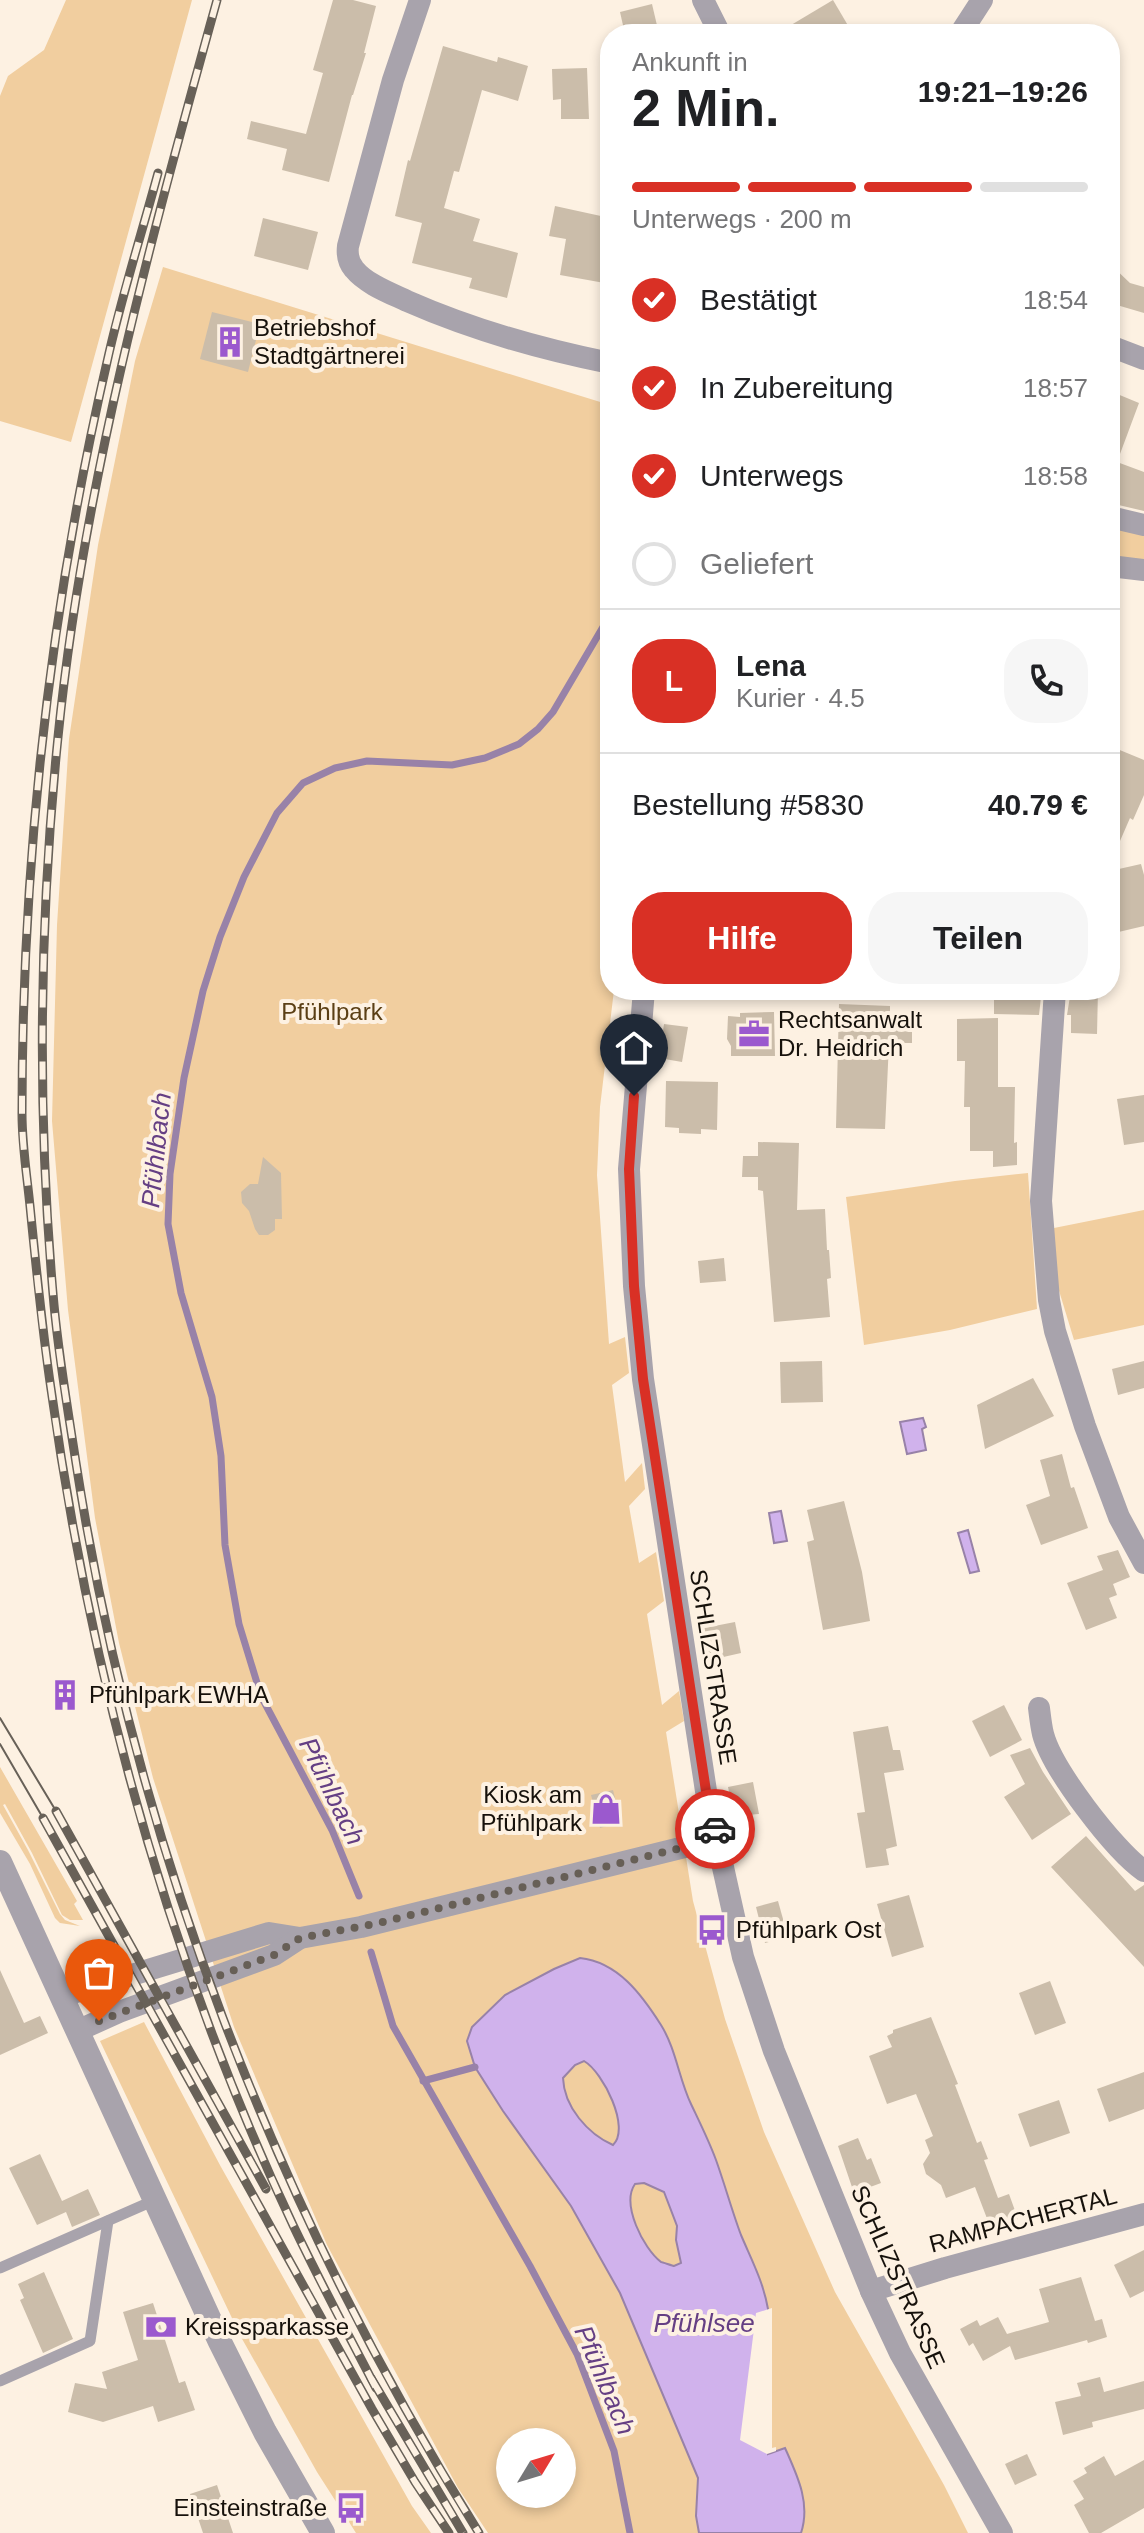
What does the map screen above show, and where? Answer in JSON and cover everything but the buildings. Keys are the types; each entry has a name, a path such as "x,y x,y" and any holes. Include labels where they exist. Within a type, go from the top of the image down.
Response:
{"street":[{"path":"420,0 393,80 348,246 350,263 360,275 386,291 435,313 519,342 600,361"},
{"path":"703,0 715,24"},
{"path":"966,24 982,0"},
{"path":"1120,350 1144,359"},
{"path":"1120,519 1144,525"},
{"path":"1120,567 1144,570"},
{"name":"SCHLIZSTRASSE","path":"643,1000 629,1169 634,1286 643,1379 706,1791 743,1957 774,2051 871,2291 900,2353 1002,2533"},
{"path":"1054,1000 1041,1187 1049,1300 1055,1331 1085,1426 1119,1517 1144,1563"},
{"path":"1039,1708 1043,1734 1055,1762 1090,1812 1127,1857 1144,1871"},
{"path":"63,1996 269,1933 300,1938 379,1923 717,1839"},
{"path":"0,1862 255,2412 323,2533"},
{"path":"79,2030 119,2012 274,1955 300,1938"},
{"name":"RAMPACHERTAL","path":"871,2291 1143,2215"}],"lane":[{"path":"0,2268 155,2200"},
{"path":"0,2381 90,2341 108,2221"}],"green space":[{"path":"66,0 192,0 71,442 0,421 0,96 8,76 44,50"},
{"name":"Pfühlpark","path":"163,267 600,402 600,1000 613,1000 600,1107 597,1175 609,1344 625,1337 629,1373 612,1385 625,1482 642,1463 645,1489 629,1506 639,1563 656,1552 664,1601 647,1614 662,1705 679,1691 684,1721 666,1732 693,1901 725,2019 764,2132 835,2292 968,2533 488,2533 458,2488 327,2245 234,2027 153,1778 119,1643 95,1518 68,1310 52,1121 57,925 69,739 98,545 135,361"},
{"path":"1120,525 1144,531 1144,560 1120,557"},
{"path":"1028,1173 1037,1309 950,1330 864,1345 846,1197"},
{"path":"1144,1210 1144,1325 1074,1340 1057,1284 1049,1229"},
{"path":"0,1767 77,1901 74,1904 83,1920 70,1920 62,1915 32,1853 3,1805 60,1914 65,1920 80,1926 60,1923 55,1918 30,1864 0,1813"},
{"path":"144,2022 221,2167 412,2506 431,2533 356,2533 317,2472 241,2337 100,2041"}],"water":[{"path":"923,1418 926,1450 907,1454 900,1422"},
{"path":"781,1511 787,1541 774,1543 769,1513"},
{"path":"968,1530 979,1571 970,1573 958,1533"},
{"name":"Pfühlsee","path":"580,1958 606,1966 637,1992 666,2034 766,2299 768,2454 785,2448 794,2468 803,2500 801,2533 699,2533 696,2516 698,2478 620,2293 571,2206 475,2067 467,2041 472,2027 505,1995","holes":["584,2061 599,2076 617,2114 618,2137 613,2145 586,2127 564,2089 563,2078 575,2065","644,2183 664,2192 677,2226 676,2240 681,2263 674,2266 661,2262 647,2247 632,2214 631,2193 635,2184"]}],"pier":[{"path":"772,2308 772,2448 776,2447 776,2451 767,2454 740,2440 756,2313"}],"waterway":[{"name":"Pfühlbach","path":"359,1896 332,1830 261,1696 239,1624 225,1545 221,1456 212,1397 181,1293 168,1224 170,1174 184,1078 203,991 244,877 277,813 303,783 335,768 367,761 452,765 485,758 519,744 553,712 600,632"},
{"name":"Pfühlbach","path":"371,1952 393,2026 577,2354 614,2451 630,2533"},
{"path":"423,2081 475,2067"}],"tram line":[{"path":"0,1718 56,1811"},
{"path":"0,1744 43,1818"}],"railway":[{"path":"217,0 167,182 122,365 84,550 69,643 52,808 42,1021 45,1163 56,1325 76,1463 102,1605 135,1745 176,1883 223,2019 277,2152 338,2282 406,2409 479,2533"},
{"path":"158,173 107,362 87,455 55,641 43,735 27,924 22,1114 25,1160 45,1343 68,1497 88,1604 140,1816 172,1920 248,2125 303,2246 376,2388"},
{"path":"56,1811 266,2189"},
{"path":"43,1818 372,2409 449,2533"},
{"path":"371,2378 463,2533"}],"way so far":[{"path":"99,2021 274,1955 300,1938 379,1923 717,1839 715,1829"}],"place":[{"name":"Betriebshof Stadtgärtnerei","path":"230,342"},
{"name":"Rechtsanwalt Dr. Heidrich","path":"754,1034"},
{"name":"Pfühlpark EWHA","path":"65,1695"},
{"name":"Kiosk am Pfühlpark","path":"606,1809"},
{"name":"Pfühlpark Ost","path":"712,1930"},
{"name":"Kreissparkasse","path":"161,2327"},
{"name":"Einsteinstraße","path":"351,2508"}],"route":[{"path":"634,1096 629,1169 634,1286 643,1379 706,1791 715,1829"}]}
